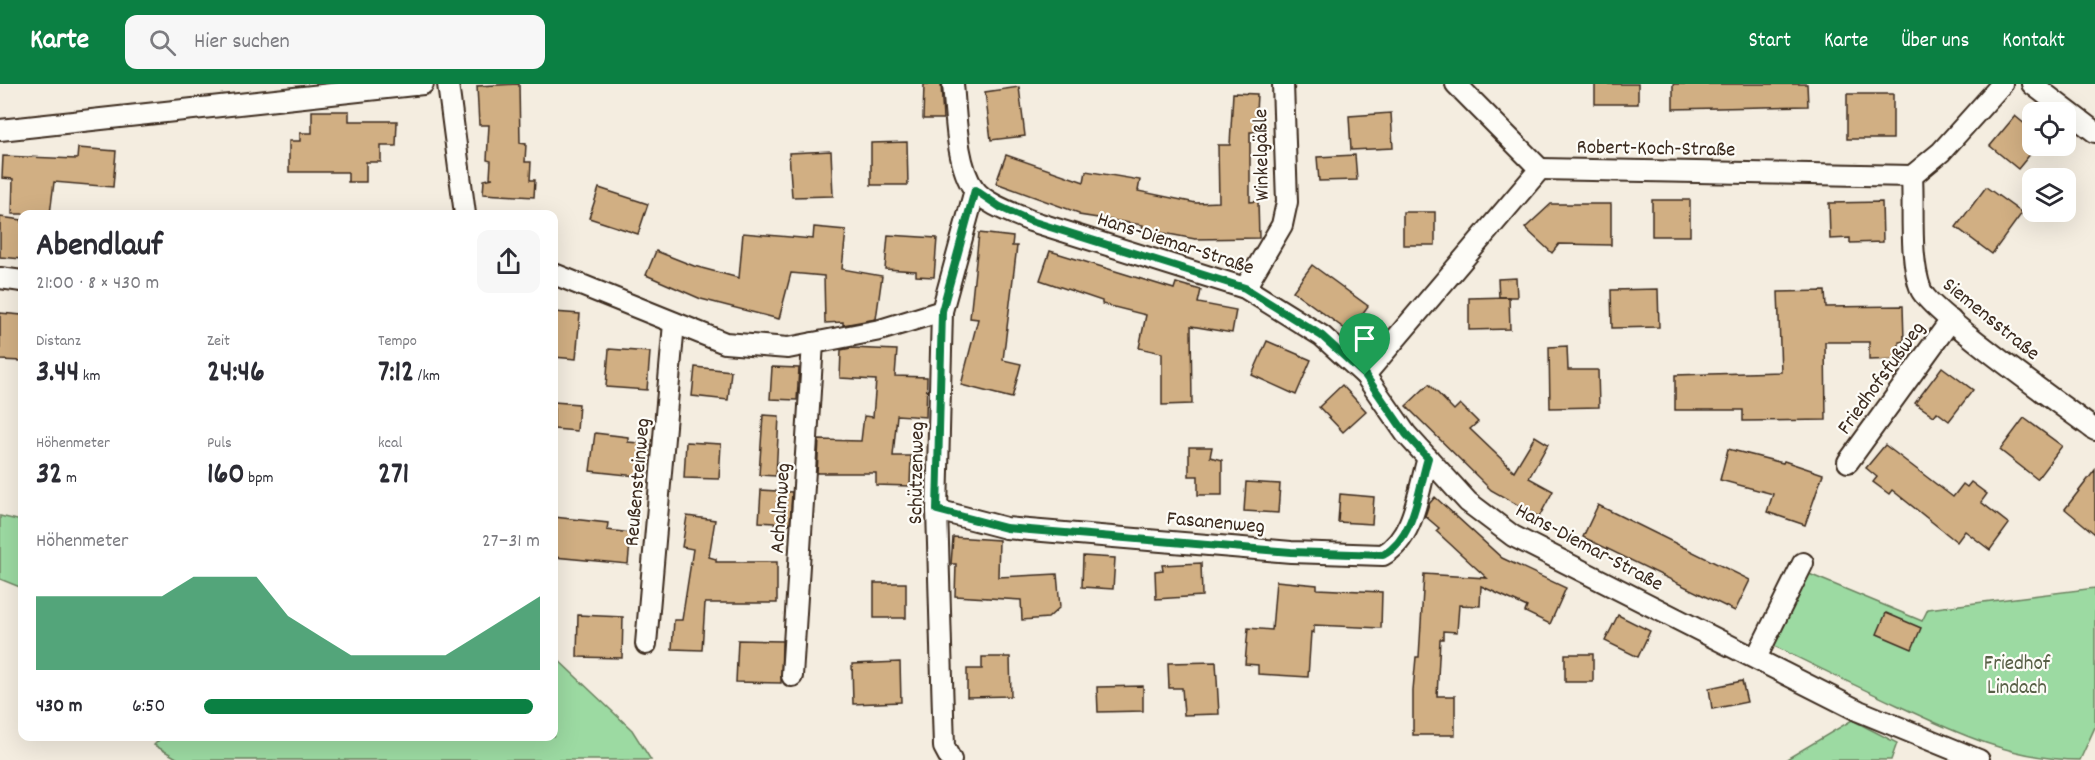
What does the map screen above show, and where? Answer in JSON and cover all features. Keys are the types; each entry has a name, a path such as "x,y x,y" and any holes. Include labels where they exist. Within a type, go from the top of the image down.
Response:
{"street":[{"path":"0,130 423,84"},
{"path":"448,84 464,210"},
{"path":"953,84 965,171 975,190"},
{"name":"Winkelgäßle","path":"1245,288 1282,225 1287,202 1283,84"},
{"path":"1365,375 1540,169 1456,84"},
{"path":"1912,176 1941,152 2002,84"},
{"path":"2032,84 2095,132"},
{"name":"Robert-Koch-Straße","path":"1540,169 1912,176"},
{"name":"Siemensstraße","path":"1912,176 1916,262 1922,291 1952,320 2095,430"},
{"name":"Hans-Diemar-Straße","path":"975,190 1000,207 1031,221 1245,288 1322,336 1365,375 1406,434 1468,502 1512,536 1859,711 1979,760"},
{"name":"Schützenweg","path":"951,760 944,747 937,510 942,311 975,190"},
{"path":"558,276 725,343 788,348 879,330 942,311"},
{"path":"0,278 18,280"},
{"name":"Friedhofsfußweg","path":"1848,462 1952,320"},
{"name":"Reußensteinweg","path":"646,644 674,323"},
{"name":"Achalmweg","path":"792,676 813,343"},
{"name":"Fasanenweg","path":"937,510 1006,528 1291,552 1383,555 1396,548 1407,532 1428,458"},
{"path":"1756,658 1803,563"}],"green space":[{"path":"0,516 18,520 18,586 0,579"},
{"name":"Friedhof Lindach","path":"1802,571 1922,621 1928,609 2095,588 2095,727 2080,760 2032,755 1963,735 1768,643"},
{"path":"558,660 632,730 651,760 180,760 154,745 158,741 558,741"},
{"path":"1852,720 1897,743 1891,760 1785,760"}],"building":[{"path":"519,84 520,143 526,144 525,162 531,162 530,180 535,180 534,197 483,194 484,180 493,178 490,178 491,161 487,160 489,125 479,125 477,86"},
{"path":"924,84 941,84 943,119 923,119"},
{"path":"1595,84 1638,84 1638,104 1595,104"},
{"path":"1673,84 1807,84 1808,106 1673,109"},
{"path":"1019,87 1025,136 991,140 985,92"},
{"path":"1233,93 1257,94 1255,132 1250,132 1250,202 1258,201 1259,238 1195,239 1142,229 1143,225 1079,215 1079,213 996,183 1006,155 1084,182 1086,171 1140,180 1138,191 1196,203 1219,202 1218,145 1230,145"},
{"path":"1847,94 1893,94 1893,139 1847,139"},
{"path":"312,111 349,111 349,121 397,121 396,146 381,146 381,162 366,162 366,182 348,182 348,172 289,172 289,141 300,141 300,133 312,133"},
{"path":"1391,113 1393,148 1351,150 1349,116"},
{"path":"2015,116 2022,122 2022,156 2029,156 2018,169 1990,146"},
{"path":"907,142 908,185 871,185 871,143"},
{"path":"78,148 116,151 113,187 54,182 50,210 18,210 18,214 12,214 13,179 2,178 3,156 77,159"},
{"path":"831,151 833,196 792,197 789,153"},
{"path":"1355,155 1357,180 1319,181 1317,157"},
{"path":"1986,187 2022,213 1992,254 1956,227"},
{"path":"599,188 648,204 638,234 589,218"},
{"path":"1652,200 1690,200 1690,236 1652,236"},
{"path":"1882,202 1883,242 1850,243 1850,238 1830,239 1829,203"},
{"path":"1551,204 1611,204 1611,245 1559,244 1552,253 1525,228"},
{"path":"1403,212 1435,212 1435,245 1403,245"},
{"path":"0,217 18,219 18,259 0,257"},
{"path":"814,227 846,230 842,269 882,276 876,319 843,325 843,322 825,323 824,276 791,273 779,319 701,299 646,275 656,251 694,266 739,278 743,233 813,239"},
{"path":"979,233 1013,237 1012,246 1017,246 1003,360 1021,364 1012,398 961,385 978,319 970,318"},
{"path":"888,235 937,238 934,277 916,276 916,271 885,269"},
{"path":"1050,251 1174,289 1176,283 1201,290 1198,303 1236,310 1232,333 1191,326 1192,404 1162,405 1162,353 1139,348 1146,315 1102,304 1102,301 1040,280"},
{"path":"1312,265 1368,306 1349,332 1293,291"},
{"path":"1516,278 1517,297 1499,297 1498,279"},
{"path":"1658,289 1659,327 1612,328 1611,290"},
{"path":"1825,291 1826,307 1903,306 1904,341 1899,342 1899,359 1869,360 1869,342 1825,342 1826,420 1743,421 1743,410 1675,410 1675,375 1781,372 1778,292"},
{"path":"1509,297 1510,329 1469,330 1469,298"},
{"path":"558,312 580,314 576,359 558,357"},
{"path":"0,313 18,315 18,361 0,360"},
{"path":"1267,341 1311,360 1296,395 1252,375"},
{"path":"1567,346 1568,370 1598,370 1599,407 1550,408 1549,347"},
{"path":"851,348 897,350 895,376 927,377 926,417 897,415 893,456 911,456 910,486 876,485 876,473 817,473 819,440 861,441 864,416 873,417 876,380 840,378 841,350"},
{"path":"609,349 650,352 647,390 606,387"},
{"path":"695,367 731,371 728,400 692,396"},
{"path":"772,367 799,368 797,400 770,399"},
{"path":"1942,367 1973,390 1949,421 1937,412 1934,416 1915,403"},
{"path":"1429,384 1454,410 1460,404 1478,422 1470,429 1514,471 1535,436 1548,444 1529,478 1553,491 1539,517 1491,490 1406,406"},
{"path":"1342,385 1366,411 1343,432 1319,407"},
{"path":"558,402 579,404 577,431 558,429"},
{"path":"763,415 779,416 776,476 759,475"},
{"path":"2024,418 2062,446 2037,479 2000,450"},
{"path":"595,433 628,437 628,442 650,444 646,477 590,471"},
{"path":"686,442 721,444 719,479 684,478"},
{"path":"1885,445 1953,497 1963,484 1967,487 1971,482 1987,494 1981,502 2009,524 1990,550 1965,531 1957,542 1892,490 1889,494 1873,482 1877,477 1866,468"},
{"path":"1189,447 1212,447 1210,457 1222,460 1222,495 1198,495 1198,476 1189,476"},
{"path":"1728,449 1783,463 1784,461 1823,474 1805,525 1767,512 1773,494 1720,480"},
{"path":"2095,470 2095,534 2065,509"},
{"path":"1246,482 1280,484 1278,513 1244,511"},
{"path":"761,490 792,492 790,524 759,522"},
{"path":"1340,494 1374,497 1372,524 1338,522"},
{"path":"1435,497 1502,558 1566,588 1550,624 1525,612 1527,607 1481,586 1480,606 1459,605 1457,632 1443,631 1443,639 1440,639 1437,696 1455,696 1455,735 1413,735 1413,690 1416,657 1419,657 1424,574 1487,578 1436,531 1439,528 1425,516 1429,504"},
{"path":"1598,505 1750,580 1735,611 1583,537"},
{"path":"687,516 715,520 709,557 716,559 716,562 777,562 777,603 705,603 702,650 672,649 674,620 682,620 693,549 682,547"},
{"path":"558,517 608,523 607,530 631,533 628,564 558,557"},
{"path":"953,537 999,540 998,577 1057,574 1060,607 1048,618 1022,620 1021,600 955,596 956,564 951,564"},
{"path":"1083,556 1115,558 1113,589 1082,587"},
{"path":"1201,563 1202,596 1156,599 1155,571 1163,570 1162,565"},
{"path":"1276,581 1317,585 1317,589 1382,592 1381,628 1314,625 1314,633 1311,632 1308,677 1258,674 1258,665 1245,664 1248,628 1272,630"},
{"path":"874,583 906,583 906,618 874,618"},
{"path":"1886,613 1921,628 1912,649 1877,634"},
{"path":"578,615 623,617 622,658 577,657"},
{"path":"1618,615 1650,631 1638,657 1605,641"},
{"path":"738,640 782,641 781,683 736,682"},
{"path":"1565,654 1593,654 1593,682 1565,682"},
{"path":"982,657 1010,657 1011,696 967,697 967,669 982,669"},
{"path":"900,662 901,702 853,704 852,664"},
{"path":"1216,662 1219,714 1184,715 1182,688 1169,688 1168,663"},
{"path":"1742,681 1747,702 1712,709 1709,688"},
{"path":"1143,686 1143,711 1098,712 1097,687"}],"route":[{"path":"975,190 1000,207 1031,221 1245,288 1322,336 1365,375 1406,434 1428,458 1407,532 1396,548 1383,555 1291,552 1006,528 937,510 942,311 975,190"}]}
